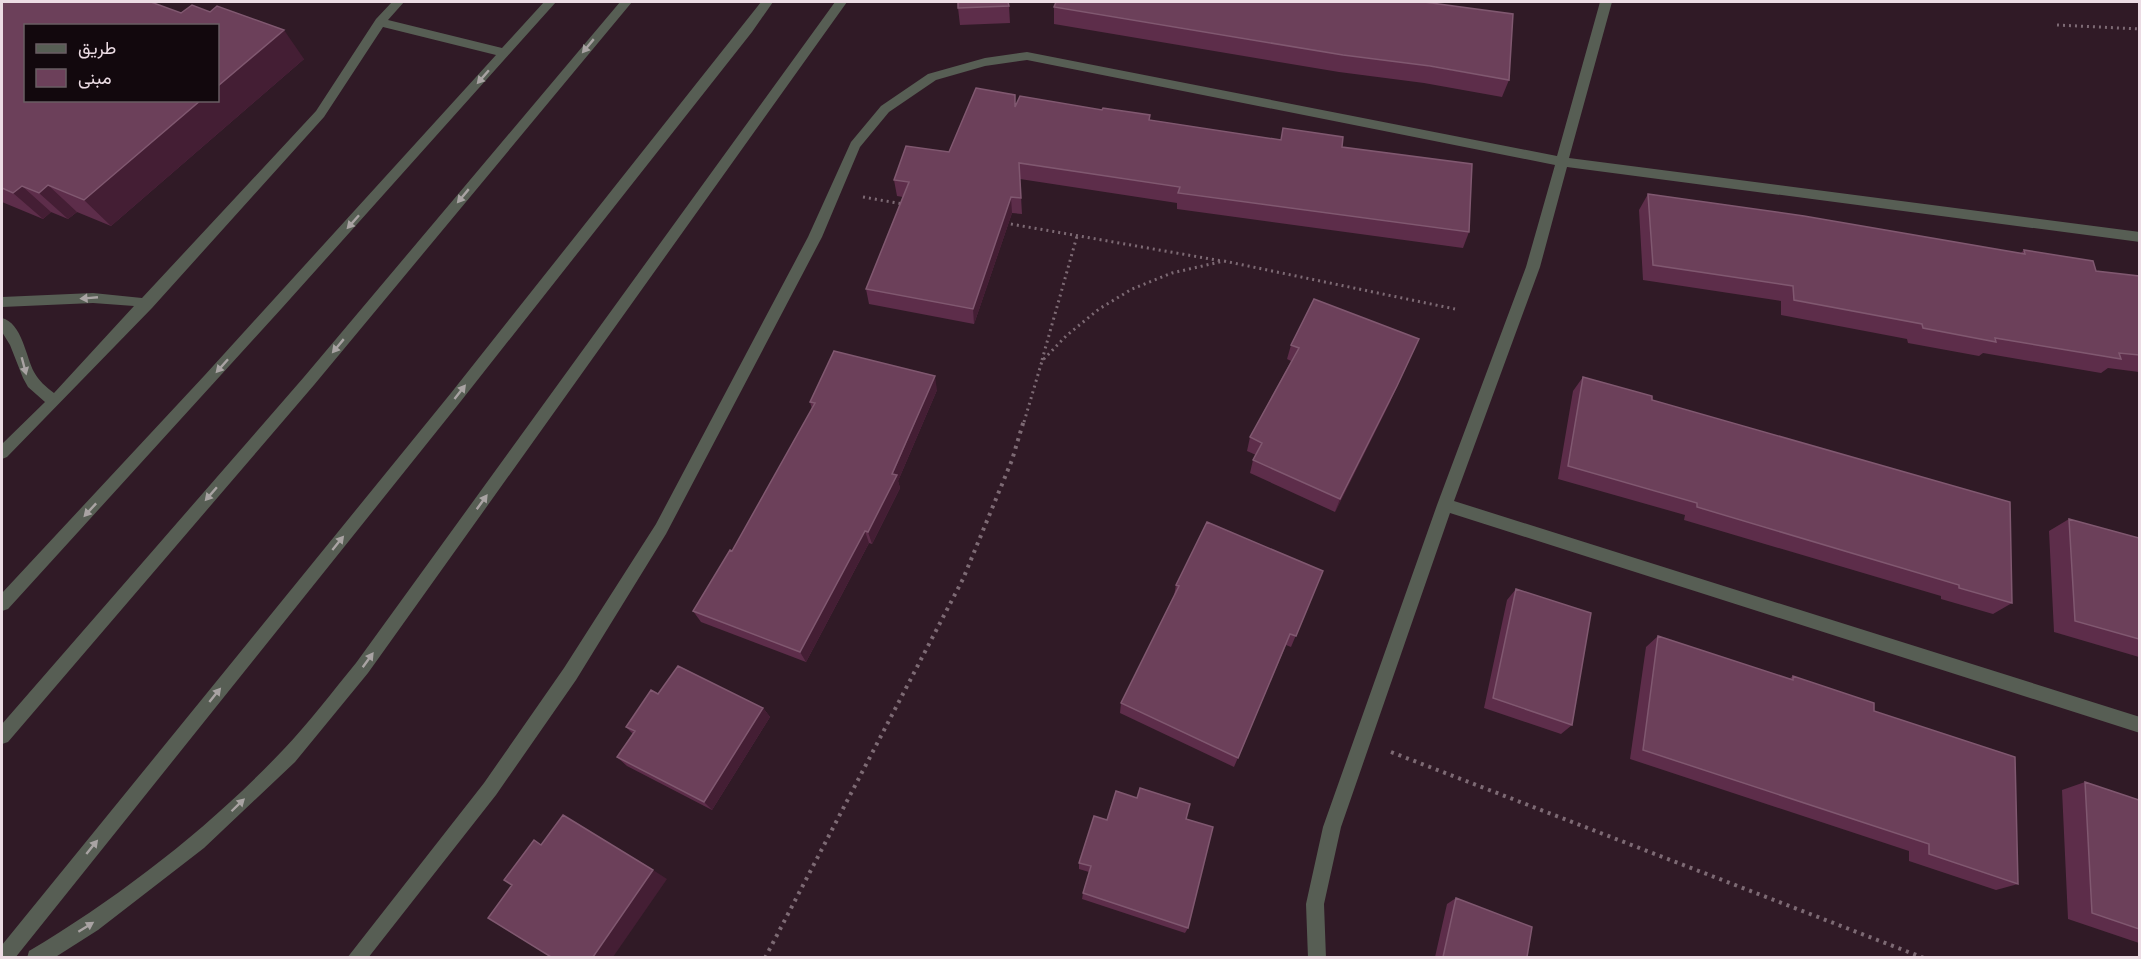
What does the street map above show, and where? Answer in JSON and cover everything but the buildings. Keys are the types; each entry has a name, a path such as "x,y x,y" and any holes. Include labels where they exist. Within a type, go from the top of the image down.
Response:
{"street":[{"path":"2,453 55,402 147,304 320,114 380,22 398,2"},
{"path":"2,604 134,463 550,2"},
{"path":"2,736 309,381 626,2"},
{"path":"3,957 456,397 748,29 766,2"},
{"path":"36,957 92,924 198,842 289,756 362,668 841,2"},
{"path":"1317,957 1315,904 1332,827 1445,505 1533,267 1606,2"},
{"path":"380,22 504,52"},
{"path":"356,957 490,789 570,674 655,538 815,237 855,145 885,109 932,77 985,62 1027,56 1562,162 2139,237"},
{"path":"2,302 113,297 147,304"},
{"path":"2,323 17,345 25,374 33,385 55,402"},
{"path":"1445,505 2139,725"}],"path":[{"path":"2057,25 2139,29"},
{"path":"833,192 914,207"},
{"path":"996,221 1224,261 1455,309"},
{"path":"765,957 963,579 1012,460 1077,236"},
{"path":"1042,361 1099,309 1132,289 1172,273 1224,261"},
{"path":"1362,741 1924,957"}]}
